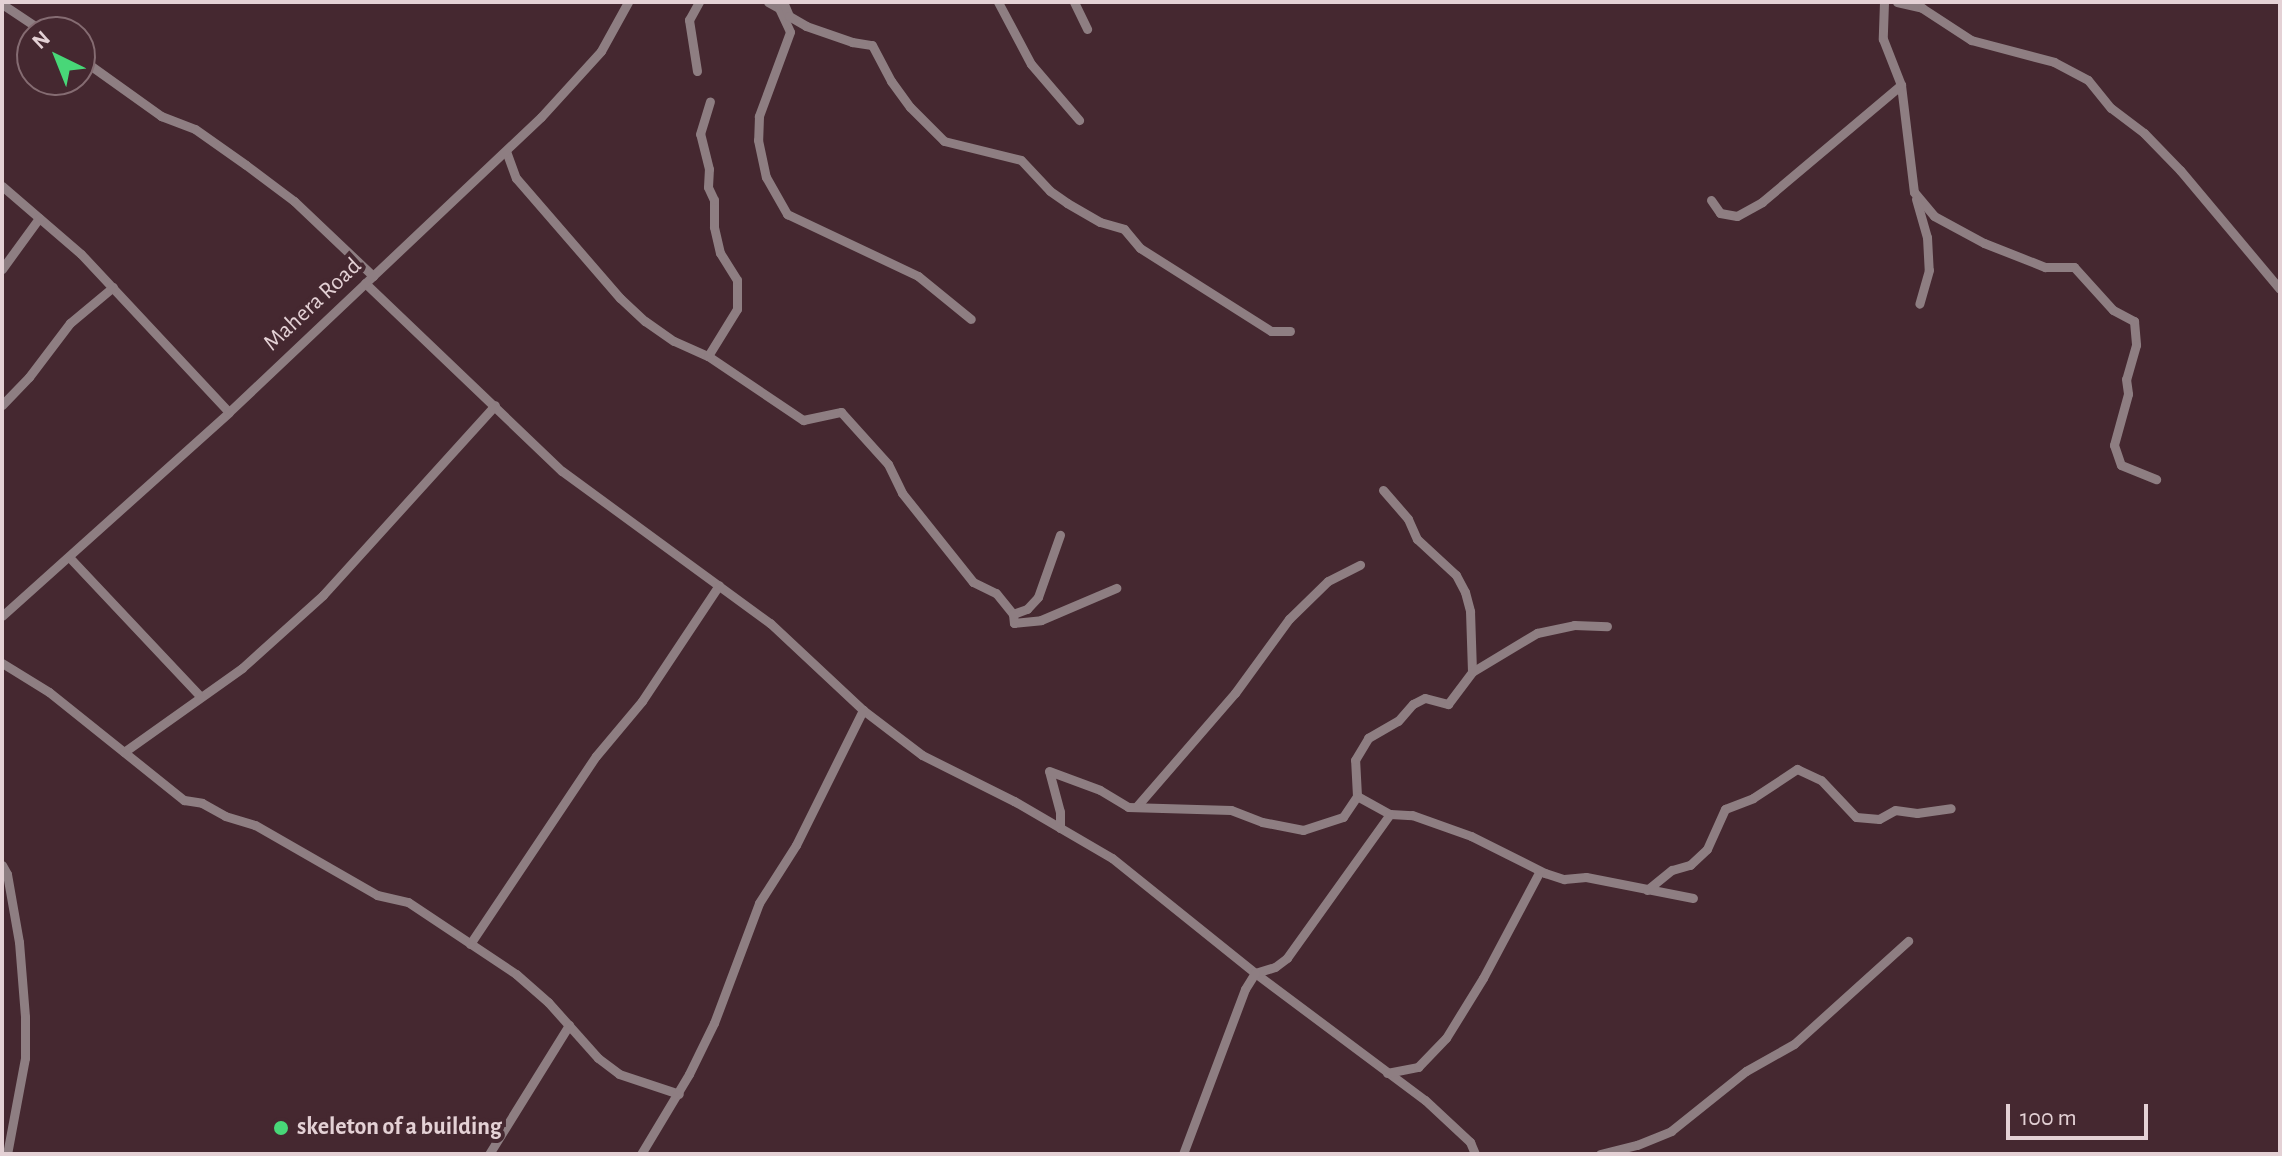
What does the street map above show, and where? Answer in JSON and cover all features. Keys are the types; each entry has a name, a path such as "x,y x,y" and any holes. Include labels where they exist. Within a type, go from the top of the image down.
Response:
{"street":[{"name":"Mahera Road","path":"2,616 229,412 506,151 601,51 628,2"},
{"path":"697,71 689,20 699,2"},
{"path":"768,2 779,8 790,32 759,116 758,140 766,177 787,214 918,276 971,319"},
{"path":"777,2 784,4 789,16 806,26 852,42 872,45 891,81 910,107 944,141 1021,160 1050,191 1067,203 1100,222 1124,229 1140,248 1271,331 1290,331"},
{"path":"998,2 1031,64 1079,120"},
{"path":"1074,2 1087,29"},
{"path":"1884,2 1883,39 1901,85 1914,192 1927,237 1929,270 1919,304"},
{"path":"1897,2 1922,8 1971,40 2054,62 2088,80 2111,108 2144,133 2180,170 2280,289"},
{"path":"2,4 20,16"},
{"path":"96,69 161,116 195,129 246,165 294,201 373,276"},
{"path":"1711,200 1720,213 1737,216 1762,202 1901,85"},
{"path":"708,356 737,309 737,280 720,253 714,200 708,187 709,169 700,134 710,101"},
{"path":"506,151 516,178 620,298 674,341 684,342 708,356 803,420 841,412 888,464 902,493 973,582 996,593 1013,614 1014,623 1041,620 1116,588"},
{"path":"2,186 113,287 229,412"},
{"path":"1914,192 1934,216 1984,243 2045,267 2074,267 2113,310 2134,321 2136,345 2126,379 2128,394 2114,445 2121,465 2156,479"},
{"path":"2,269 39,218"},
{"path":"365,283 562,471 770,623 863,710 922,755 1112,858 1255,973 1452,1124 1470,1142 1475,1154"},
{"path":"2,405 29,377 70,323 113,287"},
{"path":"124,752 242,668 323,595 495,405"},
{"path":"1383,490 1408,519 1417,539 1456,575 1465,592 1470,611 1472,672"},
{"path":"1013,614 1027,609 1038,597 1060,535"},
{"path":"69,557 200,696"},
{"path":"1137,806 1235,693 1289,619 1328,581 1360,565"},
{"path":"470,944 596,756 642,701 719,585"},
{"path":"1060,828 1060,812 1049,771 1100,790 1128,807 1231,810 1262,822 1303,830 1343,817 1357,796 1355,760 1368,738 1398,721 1413,704 1425,698 1448,704 1472,672 1537,633 1574,625 1607,626"},
{"path":"2,663 49,692 184,800 202,803 225,816 255,825 377,895 408,902 516,974 598,1058 619,1074 679,1094"},
{"path":"641,1154 679,1094 714,1023 759,903 796,845 863,710"},
{"path":"1647,890 1672,870 1690,865 1707,849 1725,809 1753,798 1797,769 1821,780 1856,817 1879,819 1895,810 1917,813 1951,808"},
{"path":"1357,796 1390,814 1412,815 1471,836 1540,871 1564,879 1586,877 1693,898"},
{"path":"1183,1154 1245,989 1255,973 1275,967 1287,958 1390,814"},
{"path":"2,865 7,874 19,942 25,1017 25,1058 7,1154"},
{"path":"1387,1073 1418,1067 1446,1038 1483,978 1540,871"},
{"path":"1600,1154 1637,1145 1671,1131 1746,1071 1794,1044 1908,941"},
{"path":"489,1154 569,1025"},
{"path":"2,1128 14,1121"}],"place":[{"name":"skeleton of a building","path":"281,1128"}]}
